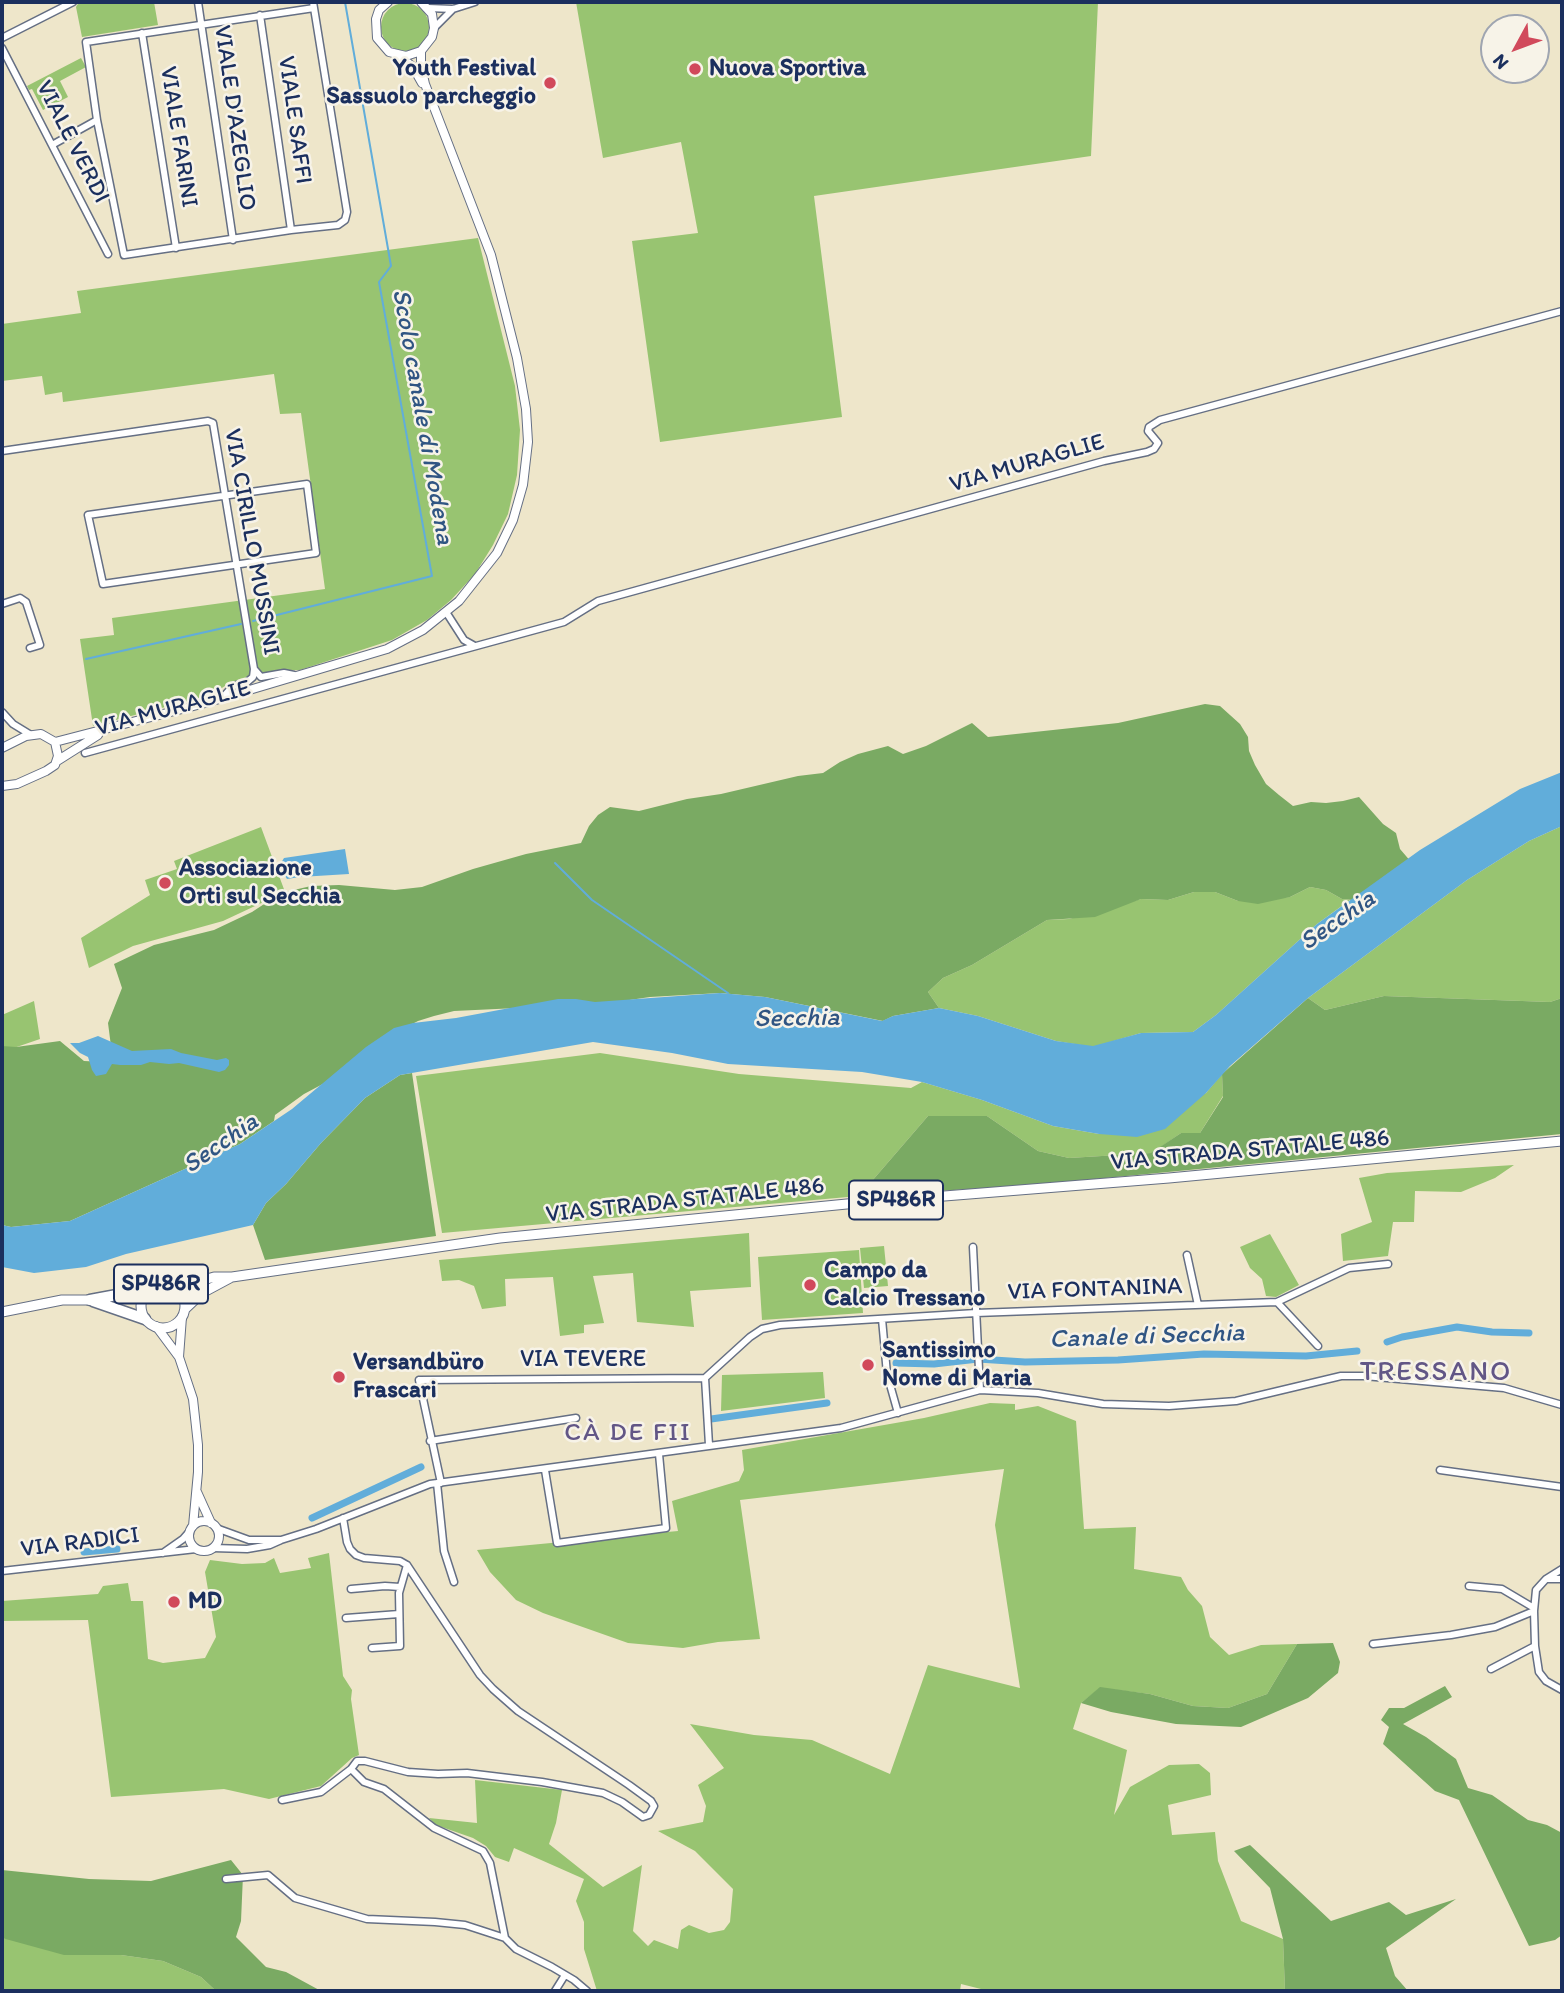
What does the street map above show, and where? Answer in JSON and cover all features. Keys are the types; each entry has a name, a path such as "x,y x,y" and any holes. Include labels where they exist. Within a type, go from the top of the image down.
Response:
{"highway":[{"name":"SP486R","path":"90,1300 149,1289"},
{"name":"SP486R","path":"90,1300 145,1319"}],"main road":[{"path":"388,2 379,10 374,28 382,46 414,68 425,84"},
{"path":"398,55 414,55 421,51 432,37 434,28 425,5"},
{"path":"55,741 221,698 387,649 423,630 446,612 479,579 502,542 513,520 523,485 528,442 526,409 517,358 491,255 425,84 421,51"},
{"path":"2,786 8,787 51,769 57,761 98,735 100,731"},
{"path":"2,747 31,735 46,735 55,741 57,761"},
{"name":"VIA STRADA STATALE 486","path":"232,1277 500,1238 857,1203 1156,1179 1562,1141"},
{"name":"SP486R","path":"214,1277 232,1277 202,1293 171,1327 156,1326 145,1319 142,1300 155,1285 183,1286 214,1277"},
{"name":"SP486R","path":"171,1285 182,1294 184,1313"},
{"name":"SP486R","path":"2,1312 62,1300 90,1300"},
{"path":"179,1357 184,1313"},
{"path":"156,1326 179,1357 193,1399 198,1445 197,1492 190,1541 196,1549 204,1551 213,1548 218,1541 214,1525 197,1492"},
{"path":"191,1528 203,1521 214,1525"}],"street":[{"path":"2,38 73,2"},
{"name":"VIALE D'AZEGLIO","path":"198,2 233,240"},
{"path":"425,5 453,9 475,2"},
{"path":"314,5 347,212 345,220 338,225 124,255 97,120 86,43 201,24 314,5"},
{"path":"434,28 453,9"},
{"name":"VIALE SAFFI","path":"260,15 291,230"},
{"name":"VIALE FARINI","path":"142,33 176,248"},
{"name":"VIALE VERDI","path":"2,48 108,254"},
{"path":"52,145 97,120"},
{"name":"VIA MURAGLIE","path":"85,753 564,622 598,601 1104,461 1146,452 1154,449 1158,443 1148,431 1160,421 1562,311"},
{"name":"VIA CIRILLO MUSSINI","path":"2,451 208,421 213,423 254,670"},
{"path":"306,484 316,553 103,584 88,515 227,495 306,484"},
{"path":"2,604 20,598 26,601 40,645 30,648"},
{"path":"446,612 464,640 473,645"},
{"path":"254,670 261,677 284,673 298,676"},
{"path":"221,698 233,686 246,683 253,677 254,670"},
{"path":"2,712 13,724 31,735"},
{"path":"973,1247 980,1390"},
{"path":"1186,1255 1198,1305"},
{"path":"1318,1346 1277,1302 1349,1268 1388,1264"},
{"name":"VIA FONTANINA","path":"705,1378 762,1329 780,1325 976,1313 1277,1302"},
{"path":"883,1319 887,1374 898,1413"},
{"path":"213,1548 247,1549 270,1545 439,1483 841,1429 980,1390 1038,1393 1103,1404 1169,1406 1237,1401 1341,1376 1504,1388 1562,1405"},
{"path":"705,1378 709,1445"},
{"name":"VIA TEVERE","path":"430,1441 419,1380 705,1378"},
{"path":"454,1582 444,1551 439,1483 430,1441 576,1418"},
{"path":"545,1470 557,1543 666,1528 659,1454"},
{"path":"1440,1470 1562,1488"},
{"path":"282,1800 321,1791 351,1769 357,1761 365,1760 408,1772 490,1775 603,1793 643,1817 649,1815 653,1809 651,1801 519,1711 493,1689 480,1675 407,1565 400,1561 356,1555 349,1549 343,1518"},
{"path":"214,1525 249,1540 281,1540"},
{"name":"VIA RADICI","path":"163,1553 183,1539 191,1528"},
{"name":"VIA RADICI","path":"2,1572 196,1549"},
{"path":"372,1648 400,1646 400,1587 407,1565"},
{"path":"1562,1569 1546,1579 1536,1590 1534,1609 1539,1671 1546,1681 1562,1690"},
{"path":"1546,1579 1562,1579"},
{"path":"1469,1586 1502,1589 1534,1609"},
{"path":"351,1589 400,1587"},
{"path":"1373,1644 1484,1629 1534,1609"},
{"path":"346,1618 399,1614"},
{"path":"1491,1670 1535,1646"},
{"path":"351,1769 364,1782 384,1789 434,1828 483,1851 491,1863 505,1938"},
{"path":"226,1879 268,1875 295,1898 367,1919 465,1925 505,1938 516,1949 565,1975 587,1991"},
{"path":"555,1991 565,1975"}],"green space":[{"path":"79,2 154,2 158,25 82,37 76,7"},
{"path":"576,2 1098,2 1091,156 814,196 842,417 660,442 632,241 698,233 681,142 603,158"},
{"path":"405,3 414,4 422,10 428,18 428,36 422,44 414,50 405,51 396,50 388,44 382,36 381,27 382,18 388,10 396,4"},
{"path":"81,58 86,67 60,81 68,97 43,110 32,89 29,90 27,86"},
{"path":"478,238 515,386 520,430 517,475 508,514 475,574 451,600 427,620 392,640 300,670 278,670 264,674 258,671 211,695 93,726 80,639 114,635 112,618 325,589 301,413 280,414 274,374 63,402 62,392 45,395 42,376 2,381 2,324 81,313 77,291"},
{"path":"1205,704 1220,706 1240,724 1248,737 1249,751 1255,765 1266,784 1293,806 1359,797 1383,824 1396,833 1400,849 1412,863 1363,901 1342,899 1326,890 1310,887 1290,897 1258,904 1238,901 1215,892 1194,892 1168,900 1141,899 1095,917 1047,920 972,965 943,978 928,992 939,1008 893,1016 883,1021 765,997 720,993 650,997 602,1004 454,1011 434,1016 395,1033 336,1077 304,1094 275,1115 274,1121 240,1144 70,1221 11,1227 2,1225 2,1046 16,1047 60,1041 84,1061 104,1062 112,1054 108,1023 122,988 114,964 154,945 214,930 252,912 281,893 311,886 339,885 395,890 422,887 526,854 581,843 589,826 598,815 610,807 639,811 798,776 823,773 858,754 888,746 903,754 926,746 972,723 988,737 1118,723"},
{"path":"1562,826 1562,998 1550,1002 1384,996 1325,1010 1308,998 1467,880 1529,841"},
{"path":"261,827 285,892 223,921 133,946 89,968 81,938 150,895 145,880 177,869 174,861"},
{"path":"1310,887 1350,900 1317,924 1216,1015 1193,1032 1141,1033 1093,1047 1056,1041 978,1016 939,1008 928,992 943,978 972,965 1047,920 1069,919 1141,899 1168,900 1194,892 1215,892 1238,901 1290,897"},
{"path":"1384,996 1550,1002 1562,998 1562,1134 1033,1185 859,1196 928,1116 987,1116 1038,1151 1069,1158 1151,1153 1181,1133 1200,1133 1223,1097 1222,1074 1308,998 1325,1010"},
{"path":"34,1001 40,1039 2,1052 2,1015"},
{"path":"600,1053 739,1074 911,1088 922,1082 1053,1126 1099,1134 1206,1093 1222,1074 1223,1096 1200,1133 1181,1133 1152,1153 1069,1158 1038,1151 987,1116 928,1116 859,1196 442,1233 416,1076"},
{"path":"412,1073 436,1236 265,1260 253,1225 266,1203 365,1098 400,1075"},
{"path":"1514,1165 1495,1178 1461,1192 1415,1191 1414,1222 1393,1222 1388,1256 1343,1261 1341,1234 1372,1222 1359,1178 1387,1173"},
{"path":"749,1233 751,1287 690,1291 694,1327 637,1322 633,1273 593,1276 604,1323 584,1325 584,1333 560,1336 553,1277 505,1279 506,1306 482,1309 474,1286 459,1280 442,1281 439,1260"},
{"path":"1270,1234 1299,1285 1276,1297 1266,1296 1262,1279 1250,1268 1240,1247"},
{"path":"884,1246 888,1286 864,1288 860,1248"},
{"name":"Campo da Calcio Tressano","path":"859,1250 863,1313 762,1320 758,1257"},
{"path":"823,1372 825,1398 721,1411 722,1375"},
{"path":"990,1403 1015,1404 1015,1410 1038,1406 1076,1421 1084,1529 1136,1527 1134,1569 1181,1577 1202,1606 1210,1637 1229,1655 1261,1645 1297,1644 1267,1694 1228,1708 1193,1706 1150,1694 1100,1688 1081,1703 1073,1729 1127,1750 1114,1815 1130,1787 1169,1765 1199,1764 1210,1773 1211,1795 1168,1805 1172,1835 1215,1832 1218,1861 1241,1921 1283,1939 1285,1991 989,1991 961,1984 960,1991 597,1991 584,1949 584,1922 576,1901 584,1879 514,1848 509,1862 495,1857 486,1846 473,1838 436,1825 429,1818 477,1823 475,1780 562,1790 549,1844 603,1887 642,1865 633,1931 648,1946 654,1940 678,1949 681,1930 689,1925 709,1933 724,1930 730,1922 733,1889 695,1851 658,1831 703,1822 706,1806 698,1785 724,1768 690,1724 754,1735 812,1740 890,1774 928,1665 1020,1688 995,1525 1004,1469 740,1500 760,1639 683,1648 628,1643 543,1613 516,1600 490,1572 477,1550 678,1531 672,1501 739,1481 744,1470 742,1450 924,1418"},
{"path":"329,1553 343,1676 352,1690 359,1755 352,1758 321,1786 269,1799 224,1789 111,1797 88,1620 2,1621 2,1601 98,1594 103,1586 128,1583 131,1601 143,1601 148,1659 163,1663 205,1658 216,1637 205,1572 210,1560 242,1564 265,1563 274,1558 280,1573 311,1568 308,1558"},
{"path":"1333,1643 1340,1662 1338,1673 1308,1698 1241,1727 1176,1724 1111,1712 1081,1703 1100,1687 1150,1694 1193,1706 1228,1708 1267,1694 1297,1644"},
{"path":"1445,1686 1452,1697 1403,1724 1456,1759 1468,1788 1492,1795 1528,1820 1547,1825 1562,1833 1562,1935 1555,1940 1529,1946 1459,1800 1435,1791 1383,1744 1389,1727 1381,1720 1389,1708 1404,1708"},
{"path":"1250,1845 1331,1921 1389,1902 1406,1915 1456,1899 1386,1948 1395,1976 1408,1991 1285,1991 1283,1939 1270,1888 1234,1851"},
{"path":"231,1860 243,1875 241,1921 236,1937 266,1967 286,1972 321,1991 216,1991 201,1977 163,1961 121,1955 64,1955 2,1938 2,1870 89,1879 151,1881"},
{"path":"2,1938 163,1961 201,1977 216,1991 2,1991"}],"water":[{"name":"Secchia","path":"1562,772 1562,826 1529,841 1467,880 1308,998 1230,1066 1206,1093 1165,1129 1137,1137 1099,1134 1053,1126 922,1082 862,1072 728,1064 593,1042 400,1075 365,1098 266,1203 253,1225 126,1254 86,1267 34,1273 2,1267 2,1225 11,1227 70,1221 240,1144 292,1109 366,1047 394,1028 413,1023 558,999 595,1002 720,993 765,997 882,1021 893,1016 939,1008 978,1016 1056,1041 1093,1046 1141,1033 1193,1032 1216,1015 1317,924 1420,850 1520,789"},
{"path":"345,849 349,874 287,879 283,873 281,863 284,858"},
{"path":"98,1036 132,1051 171,1049 217,1060 226,1058 229,1065 219,1072 179,1063 112,1064 106,1074 96,1076 88,1057 70,1043 79,1043"}],"waterway":[{"name":"Scolo canale di Modena","path":"253,621 432,576 379,282 391,266 345,2"},
{"name":"Scolo canale di Modena","path":"86,659 241,624"},
{"name":"Scolo canale di Modena","path":"555,863 592,900 728,993"},
{"name":"Canale di Secchia","path":"1387,1342 1457,1327 1529,1333"},
{"name":"Canale di Secchia","path":"896,1363 934,1364 978,1359 1025,1362 1118,1360 1204,1354 1306,1356 1357,1351"},
{"name":"Canale di Secchia","path":"711,1419 827,1403"},
{"name":"Canale di Secchia","path":"312,1518 421,1467"},
{"name":"Canale di Secchia","path":"84,1552 117,1549"}],"place":[{"name":"Nuova Sportiva","path":"695,69"},
{"name":"Youth Festival Sassuolo parcheggio","path":"550,83"},
{"name":"Associazione Orti sul Secchia","path":"165,883"},
{"name":"Campo da Calcio Tressano","path":"810,1285"},
{"name":"Santissimo Nome di Maria","path":"868,1365"},
{"name":"Versandbüro Frascari","path":"339,1377"},
{"name":"MD","path":"174,1602"}],"district":[{"name":"TRESSANO","path":"1436,1373"},
{"name":"CÀ DE FII","path":"628,1433"}]}
